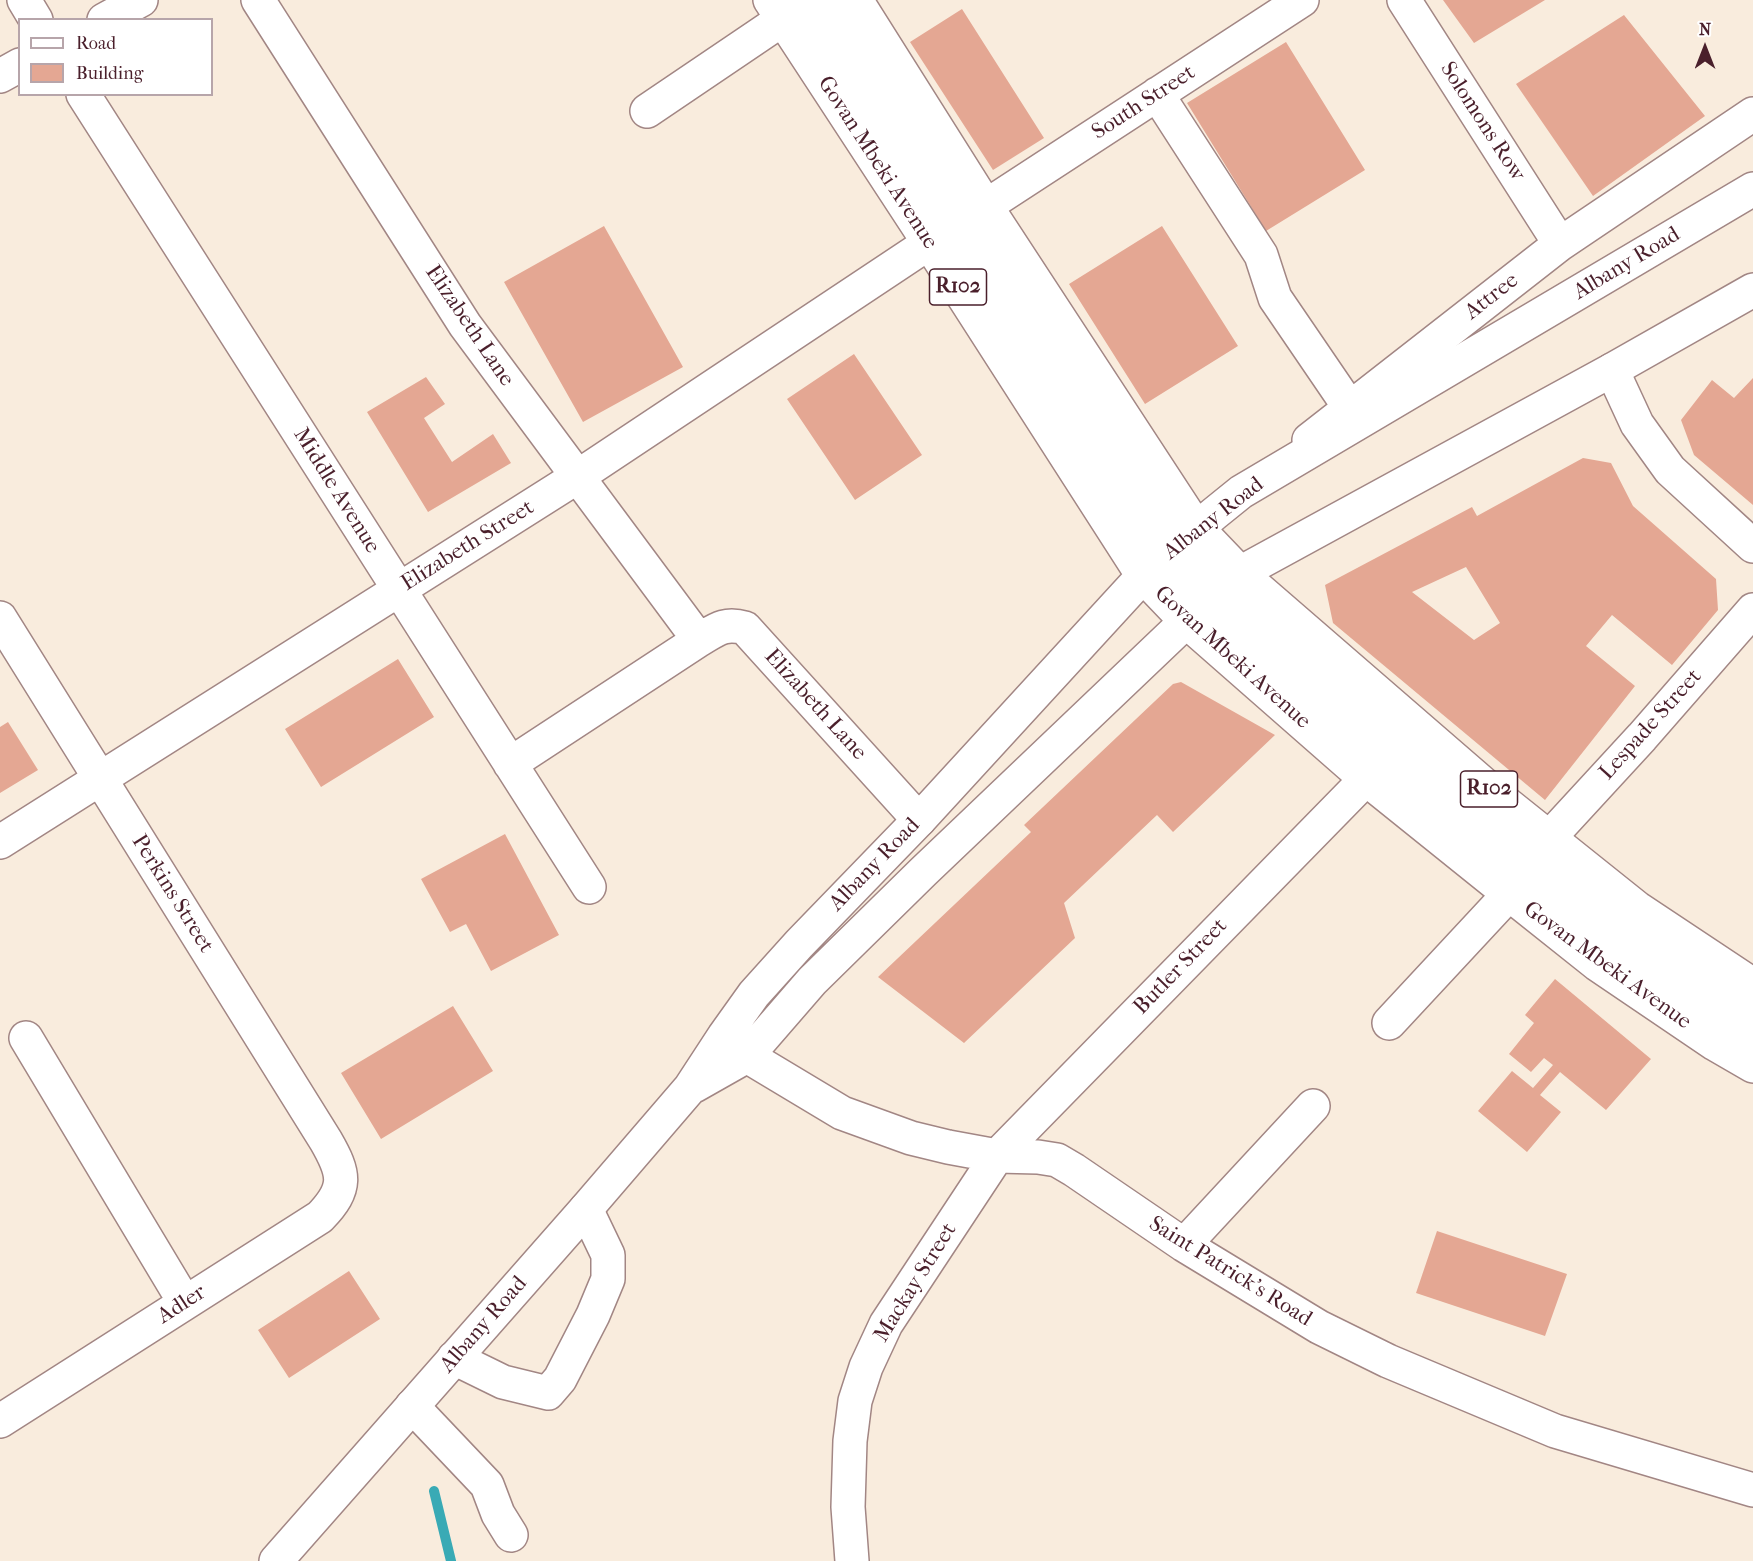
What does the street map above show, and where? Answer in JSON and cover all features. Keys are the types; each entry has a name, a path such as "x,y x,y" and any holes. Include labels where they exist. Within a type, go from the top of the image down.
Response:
{"street":[{"path":"24,0 35,18"},
{"path":"108,18 141,0"},
{"name":"Elizabeth Lane","path":"258,0 465,325 699,640"},
{"path":"824,0 1167,553"},
{"name":"Govan Mbeki Avenue","path":"855,0 986,206 1167,553 1212,598 1502,800 1637,908 1753,985"},
{"name":"South Street","path":"986,206 1302,0"},
{"name":"Solomons Row","path":"1404,0 1560,244"},
{"path":"647,111 782,6 1167,553"},
{"name":"Govan Mbeki Avenue","path":"782,6 929,243 1167,553 1212,598 1366,779 1597,964 1715,1044 1753,1066"},
{"path":"0,76 18,66"},
{"path":"1157,94 1262,255 1275,298 1350,408"},
{"name":"Middle Avenue","path":"84,96 590,887"},
{"name":"Attree","path":"1241,492 1560,244 1753,114"},
{"name":"Albany Road","path":"735,1046 754,994 1167,553 1241,492 1753,189"},
{"name":"Elizabeth Street","path":"0,842 577,477 929,243"},
{"name":"Albany Road","path":"276,1561 690,1088 735,1046 812,981 923,872 1212,598 1753,290"},
{"path":"1612,370 1636,424 1670,470 1753,546"},
{"path":"1212,598 1628,927 1753,1010"},
{"path":"1212,598 1433,804 1615,951 1753,1043"},
{"name":"Lespade Street","path":"1549,838 1753,610"},
{"name":"Perkins Street","path":"0,618 326,1141 336,1158 340,1172"},
{"name":"Elizabeth Lane","path":"510,764 699,640 721,627 733,624 744,628 919,820"},
{"name":"Butler Street","path":"997,1156 1366,779"},
{"path":"1389,1023 1509,894"},
{"path":"26,1038 185,1303"},
{"name":"Saint Patrick's Road","path":"735,1046 842,1113 911,1138 948,1148 997,1156 1038,1156 1057,1160 1184,1245 1319,1327 1388,1361 1486,1404 1554,1431 1753,1490"},
{"path":"1184,1245 1313,1106"},
{"name":"Mackay Street","path":"852,1561 848,1506 850,1440 855,1401 866,1366 886,1324 997,1156"},
{"name":"Adler","path":"2,1414 185,1303 320,1217 333,1203 339,1192 340,1172"},
{"path":"454,1358 503,1382 548,1393 560,1379 608,1280 608,1255 586,1209"},
{"path":"412,1406 488,1485 498,1514 511,1535"}],"building":[{"path":"1443,0 1545,0 1474,43"},
{"path":"962,9 1044,138 993,170 910,42"},
{"path":"1624,15 1705,116 1593,196 1516,84"},
{"path":"1286,42 1365,170 1266,231 1187,103"},
{"path":"604,226 683,367 583,422 504,282"},
{"path":"1162,226 1238,346 1145,404 1069,284"},
{"path":"854,354 922,455 855,500 787,399"},
{"path":"426,377 445,404 424,418 452,462 493,434 511,463 428,512 367,412"},
{"path":"1753,378 1753,505 1694,455 1681,420 1712,380 1734,398"},
{"path":"1583,458 1611,463 1633,506 1716,579 1718,610 1672,665 1612,615 1586,646 1635,686 1545,800 1333,623 1325,585 1472,507 1477,516","holes":["1466,567 1500,623 1474,640 1412,592"]},
{"path":"398,659 434,717 321,787 285,729"},
{"path":"1181,682 1275,735 1173,832 1157,815 1064,903 1075,938 964,1043 878,977 1031,832 1024,825 1173,684"},
{"path":"8,722 38,770 0,793 0,727"},
{"path":"505,834 559,935 491,971 466,924 450,932 421,879"},
{"path":"1555,979 1651,1059 1606,1110 1560,1072 1540,1095 1561,1112 1527,1152 1478,1111 1512,1071 1533,1088 1553,1065 1544,1058 1531,1072 1509,1054 1534,1023 1525,1015"},
{"path":"453,1006 493,1071 381,1139 341,1073"},
{"path":"1437,1231 1567,1274 1545,1336 1416,1293"},
{"path":"349,1271 380,1319 289,1378 258,1330"}],"waterway":[{"path":"434,1491 451,1561"}]}
